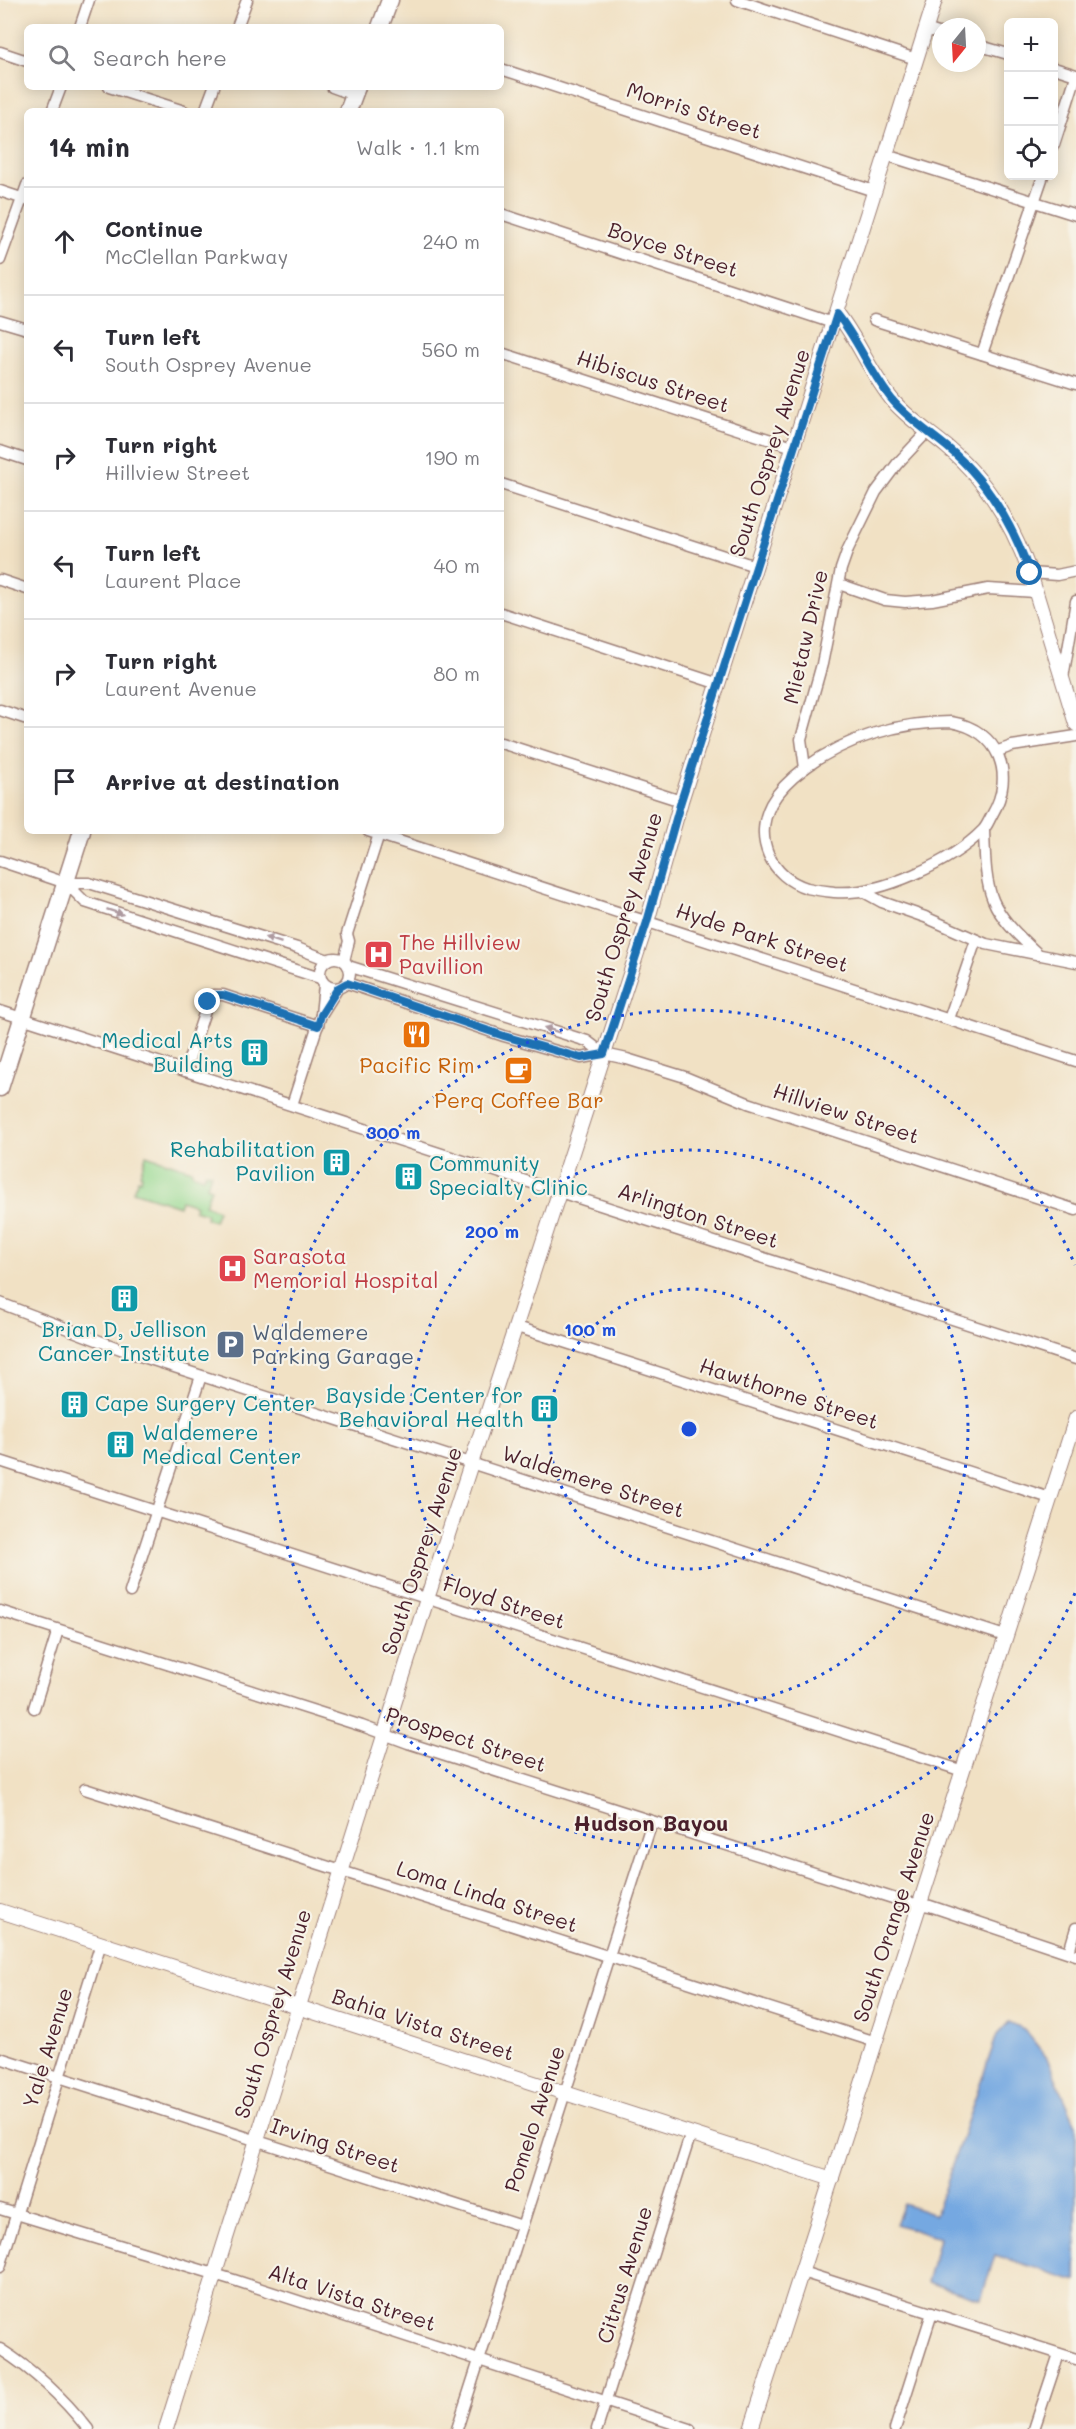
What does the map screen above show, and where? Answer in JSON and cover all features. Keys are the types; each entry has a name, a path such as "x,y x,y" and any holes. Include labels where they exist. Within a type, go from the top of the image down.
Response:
{"main road":[{"path":"381,24 390,0"},
{"path":"349,108 356,91"},
{"path":"0,1088 81,834"}],"street":[{"path":"81,24 89,0"},
{"path":"238,24 247,0"},
{"path":"737,0 916,58"},
{"name":"South Osprey Avenue","path":"166,2429 427,1599 647,922 681,801 935,0"},
{"path":"926,29 932,31"},
{"path":"986,48 1004,53"},
{"path":"0,52 24,60"},
{"name":"Morris Street","path":"504,70 874,191"},
{"path":"1058,70 1076,76 1058,130"},
{"path":"53,108 60,90"},
{"path":"118,90 175,108"},
{"path":"206,108 213,90"},
{"path":"886,155 1076,215"},
{"path":"982,354 1042,180"},
{"path":"0,191 24,199"},
{"path":"0,260 24,201"},
{"name":"Boyce Street","path":"504,215 835,318"},
{"path":"835,318 851,332 872,372 887,394 927,432 961,459 987,491 1012,531 1030,573 1076,724"},
{"path":"874,320 1076,384"},
{"path":"0,321 24,328"},
{"name":"Hibiscus Street","path":"504,354 793,447"},
{"name":"Mietaw Drive","path":"805,768 801,739 822,664 848,549 866,508 885,478 927,432"},
{"path":"0,451 24,459"},
{"path":"504,485 755,566"},
{"path":"1030,573 1057,575 1076,571"},
{"path":"0,580 24,588"},
{"path":"839,584 885,600 905,602 932,600 988,589 1035,592"},
{"path":"1062,680 1076,601"},
{"path":"504,614 719,684"},
{"path":"0,710 24,718"},
{"path":"951,722 970,728 983,736 998,752 1004,771 1003,789 984,830 922,871 862,891 838,892 806,888 778,871 770,861 766,844 767,815 779,792 805,768 858,739 896,728 951,722"},
{"path":"998,752 1012,746 1076,736"},
{"path":"504,744 681,801"},
{"path":"984,830 985,876 991,898 1006,923 1040,956"},
{"path":"292,1106 320,1020 342,986 350,978 338,961 373,834"},
{"name":"Hyde Park Street","path":"376,834 1076,1061"},
{"name":"Hillview Street","path":"0,861 66,883 89,883 338,961 587,1041 604,1054"},
{"name":"Hillview Street","path":"66,883 85,902 322,981"},
{"path":"862,891 882,902 925,917 976,940 1012,951 1076,962"},
{"path":"949,1019 976,940"},
{"path":"320,1020 321,967 338,961"},
{"path":"322,981 330,988 342,986"},
{"name":"Hillview Street","path":"342,986 581,1058 604,1054 627,1059 685,1077 748,1103 1076,1210"},
{"path":"185,1071 213,995 223,995 320,1020"},
{"name":"Arlington Street","path":"0,1011 1076,1359"},
{"name":"Waldemere Street","path":"0,1303 126,1351 201,1376 1005,1636"},
{"name":"Hawthorne Street","path":"517,1327 1050,1498"},
{"path":"130,1592 201,1376"},
{"name":"South Orange Avenue","path":"752,2429 1076,1418"},
{"name":"Floyd Street","path":"0,1461 963,1771"},
{"name":"Prospect Street","path":"0,1611 652,1822 920,1905 930,1906 1072,1953"},
{"path":"34,1708 58,1630"},
{"name":"Loma Linda Street","path":"85,1789 876,2042"},
{"name":"Pomelo Avenue","path":"457,2429 652,1822"},
{"name":"Bahia Vista Street","path":"0,1911 832,2179"},
{"path":"1072,1953 1076,1928"},
{"name":"Yale Avenue","path":"0,2267 101,1943"},
{"name":"Irving Street","path":"0,2058 522,2226"},
{"name":"Citrus Avenue","path":"597,2429 691,2133"},
{"name":"Alta Vista Street","path":"0,2209 214,2275 690,2429"},
{"path":"802,2272 1076,2359"},
{"path":"895,2429 932,2313"},
{"path":"0,2349 41,2377 88,2429"},
{"path":"1034,2429 1059,2354"}],"green space":[{"path":"146,1155 192,1170 192,1173 203,1177 206,1172 211,1173 207,1186 211,1188 205,1205 218,1210 214,1221 206,1218 207,1214 194,1210 196,1205 181,1200 179,1206 133,1191 138,1179 141,1180 142,1175 140,1174"}],"water":[{"path":"1009,2022 1024,2029 1047,2058 1076,2125 1076,2281 995,2255 981,2299 927,2282 939,2238 896,2224 904,2204 935,2215 997,2035"}],"place":[{"name":"The Hillview Pavillion","path":"378,955"},
{"name":"Pacific Rim","path":"417,1035"},
{"name":"Medical Arts Building","path":"254,1053"},
{"name":"Perq Coffee Bar","path":"519,1070"},
{"name":"Rehabilitation Pavilion","path":"336,1162"},
{"name":"Community Specialty Clinic","path":"408,1176"},
{"name":"Sarasota Memorial Hospital","path":"232,1269"},
{"name":"Brian D, Jellison Cancer Institute","path":"124,1299"},
{"name":"Waldemere Parking Garage","path":"231,1345"},
{"name":"Cape Surgery Center","path":"74,1404"},
{"name":"Bayside Center for Behavioral Health","path":"544,1408"},
{"name":"Waldemere Medical Center","path":"121,1445"}],"district":[{"name":"Hudson Bayou","path":"651,1823"}],"route":[{"path":"208,1002 213,995 223,995 318,1026 321,1015 338,988 347,983 504,1036 581,1058 604,1054 647,922 681,801 837,314 851,332 872,372 896,405 961,459 987,491 1012,531 1030,573"}]}
